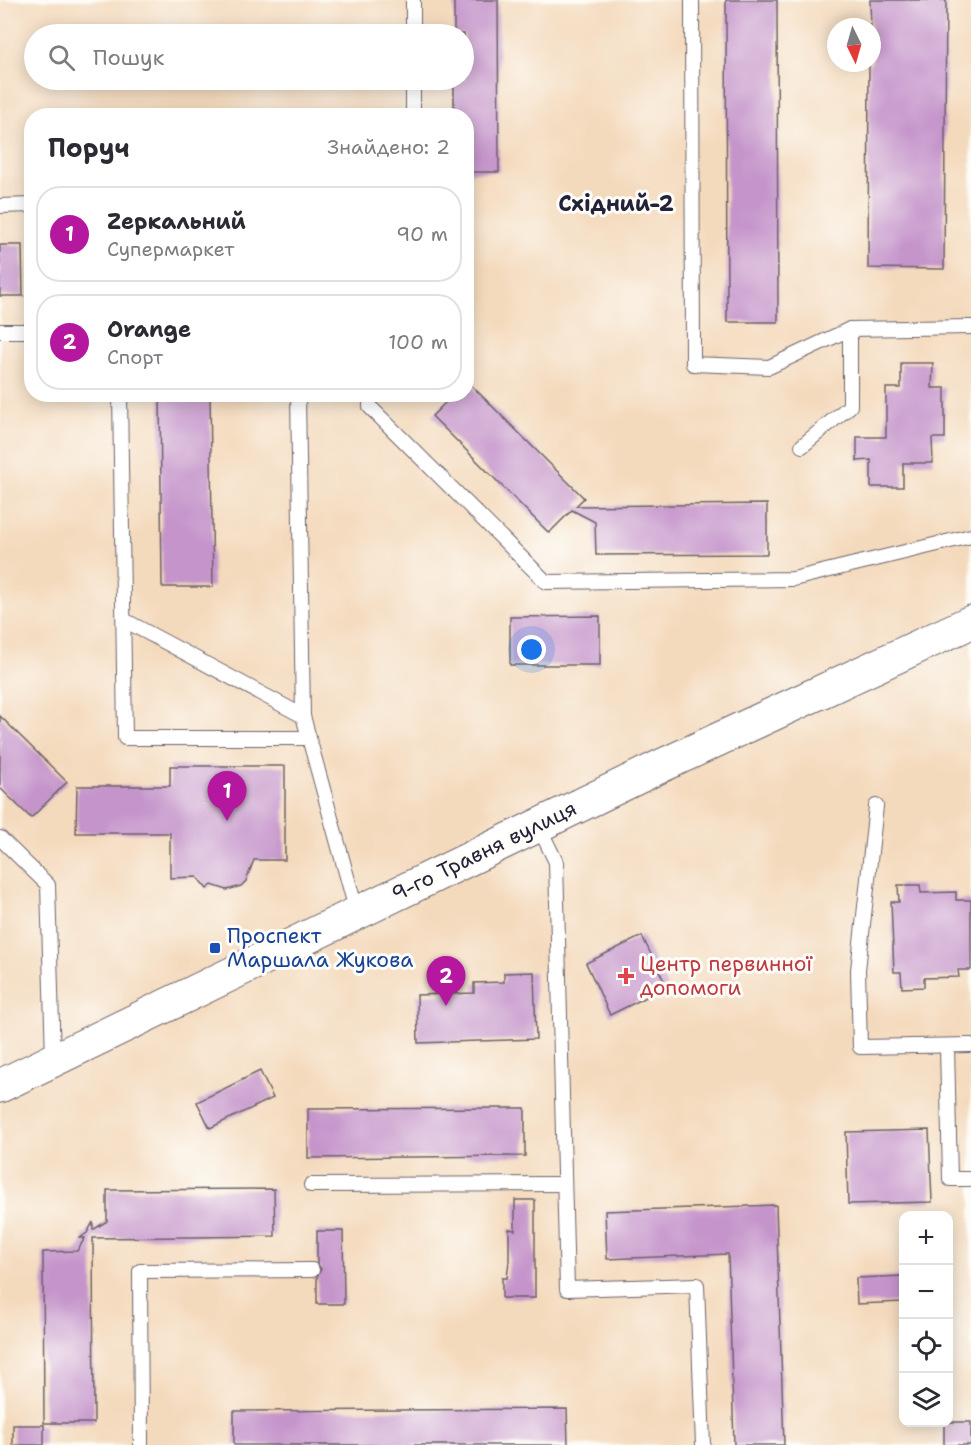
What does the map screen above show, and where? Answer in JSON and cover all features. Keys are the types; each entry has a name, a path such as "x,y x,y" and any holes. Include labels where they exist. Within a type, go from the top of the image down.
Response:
{"street":[{"name":"9-го Травня вулиця","path":"0,1086 538,825 971,622"}],"lane":[{"path":"413,0 413,24"},
{"path":"692,0 693,364 769,367 850,329 971,327"},
{"path":"413,90 413,108"},
{"path":"0,206 24,205"},
{"path":"802,446 850,406 850,329"},
{"path":"0,331 24,331"},
{"path":"120,402 125,738 309,738"},
{"path":"298,402 303,717 357,913"},
{"path":"370,402 370,407 546,582 793,579 971,536"},
{"path":"124,620 303,717"},
{"path":"876,806 858,970 860,1047 971,1045"},
{"path":"538,825 556,862 567,1289 697,1285 703,1445"},
{"path":"0,838 48,885 53,1060"},
{"path":"947,1046 950,1179 971,1179"},
{"path":"311,1185 564,1184"},
{"path":"141,1445 140,1271 312,1270"}],"building":[{"path":"454,0 498,0 499,172 474,172 474,108 454,108 454,90 474,90 474,24 454,24"},
{"path":"726,0 777,0 778,322 727,322"},
{"path":"870,0 946,0 944,269 868,268 869,72 881,72 881,18 871,18"},
{"path":"0,245 22,245 23,296 0,296"},
{"path":"901,363 933,363 932,388 945,388 945,438 932,438 933,463 903,463 903,487 871,487 871,460 857,461 857,437 886,437 886,388 901,388"},
{"path":"474,388 584,498 576,506 767,504 767,554 596,555 595,522 572,510 549,533 432,416 446,402 474,402"},
{"path":"160,402 210,402 213,587 162,587"},
{"path":"600,616 600,665 510,665 510,617"},
{"path":"0,716 67,782 31,818 0,788"},
{"path":"170,766 285,766 285,860 254,860 246,881 241,886 227,890 212,885 207,889 197,877 170,878 170,833 76,833 77,786 170,786"},
{"path":"898,885 920,885 921,893 956,892 956,900 971,900 971,970 958,970 959,977 924,978 924,987 902,988 901,972 894,972 891,902 899,902"},
{"path":"642,936 667,987 610,1015 586,963"},
{"path":"534,972 536,1039 418,1043 417,995 474,993 474,983 504,982 504,973"},
{"path":"260,1071 273,1098 210,1128 197,1102"},
{"path":"525,1108 525,1156 308,1158 308,1109"},
{"path":"929,1130 932,1202 848,1204 846,1132"},
{"path":"274,1189 275,1236 93,1238 94,1423 44,1423 43,1252 77,1251 85,1238 80,1238 87,1233 93,1222 93,1230 107,1221 107,1190"},
{"path":"515,1200 535,1200 535,1298 502,1298 502,1278 507,1278 509,1261 509,1229 515,1230"},
{"path":"776,1205 784,1445 734,1445 728,1254 607,1259 605,1211"},
{"path":"317,1231 343,1231 344,1304 317,1304 317,1277 321,1269 317,1263"},
{"path":"899,1276 899,1302 857,1304 856,1278"},
{"path":"567,1409 568,1445 234,1445 234,1411"},
{"path":"953,1422 971,1422 971,1445 944,1445 944,1427 953,1427"},
{"path":"13,1425 44,1425 44,1445 13,1445"}],"place":[{"name":"Zеркальний","path":"227,821"},
{"name":"Проспект Маршала Жукова","path":"215,948"},
{"name":"Центр первинної допомоги","path":"626,976"},
{"name":"Orange","path":"446,1006"}],"district":[{"name":"Східний-2","path":"616,203"}]}
